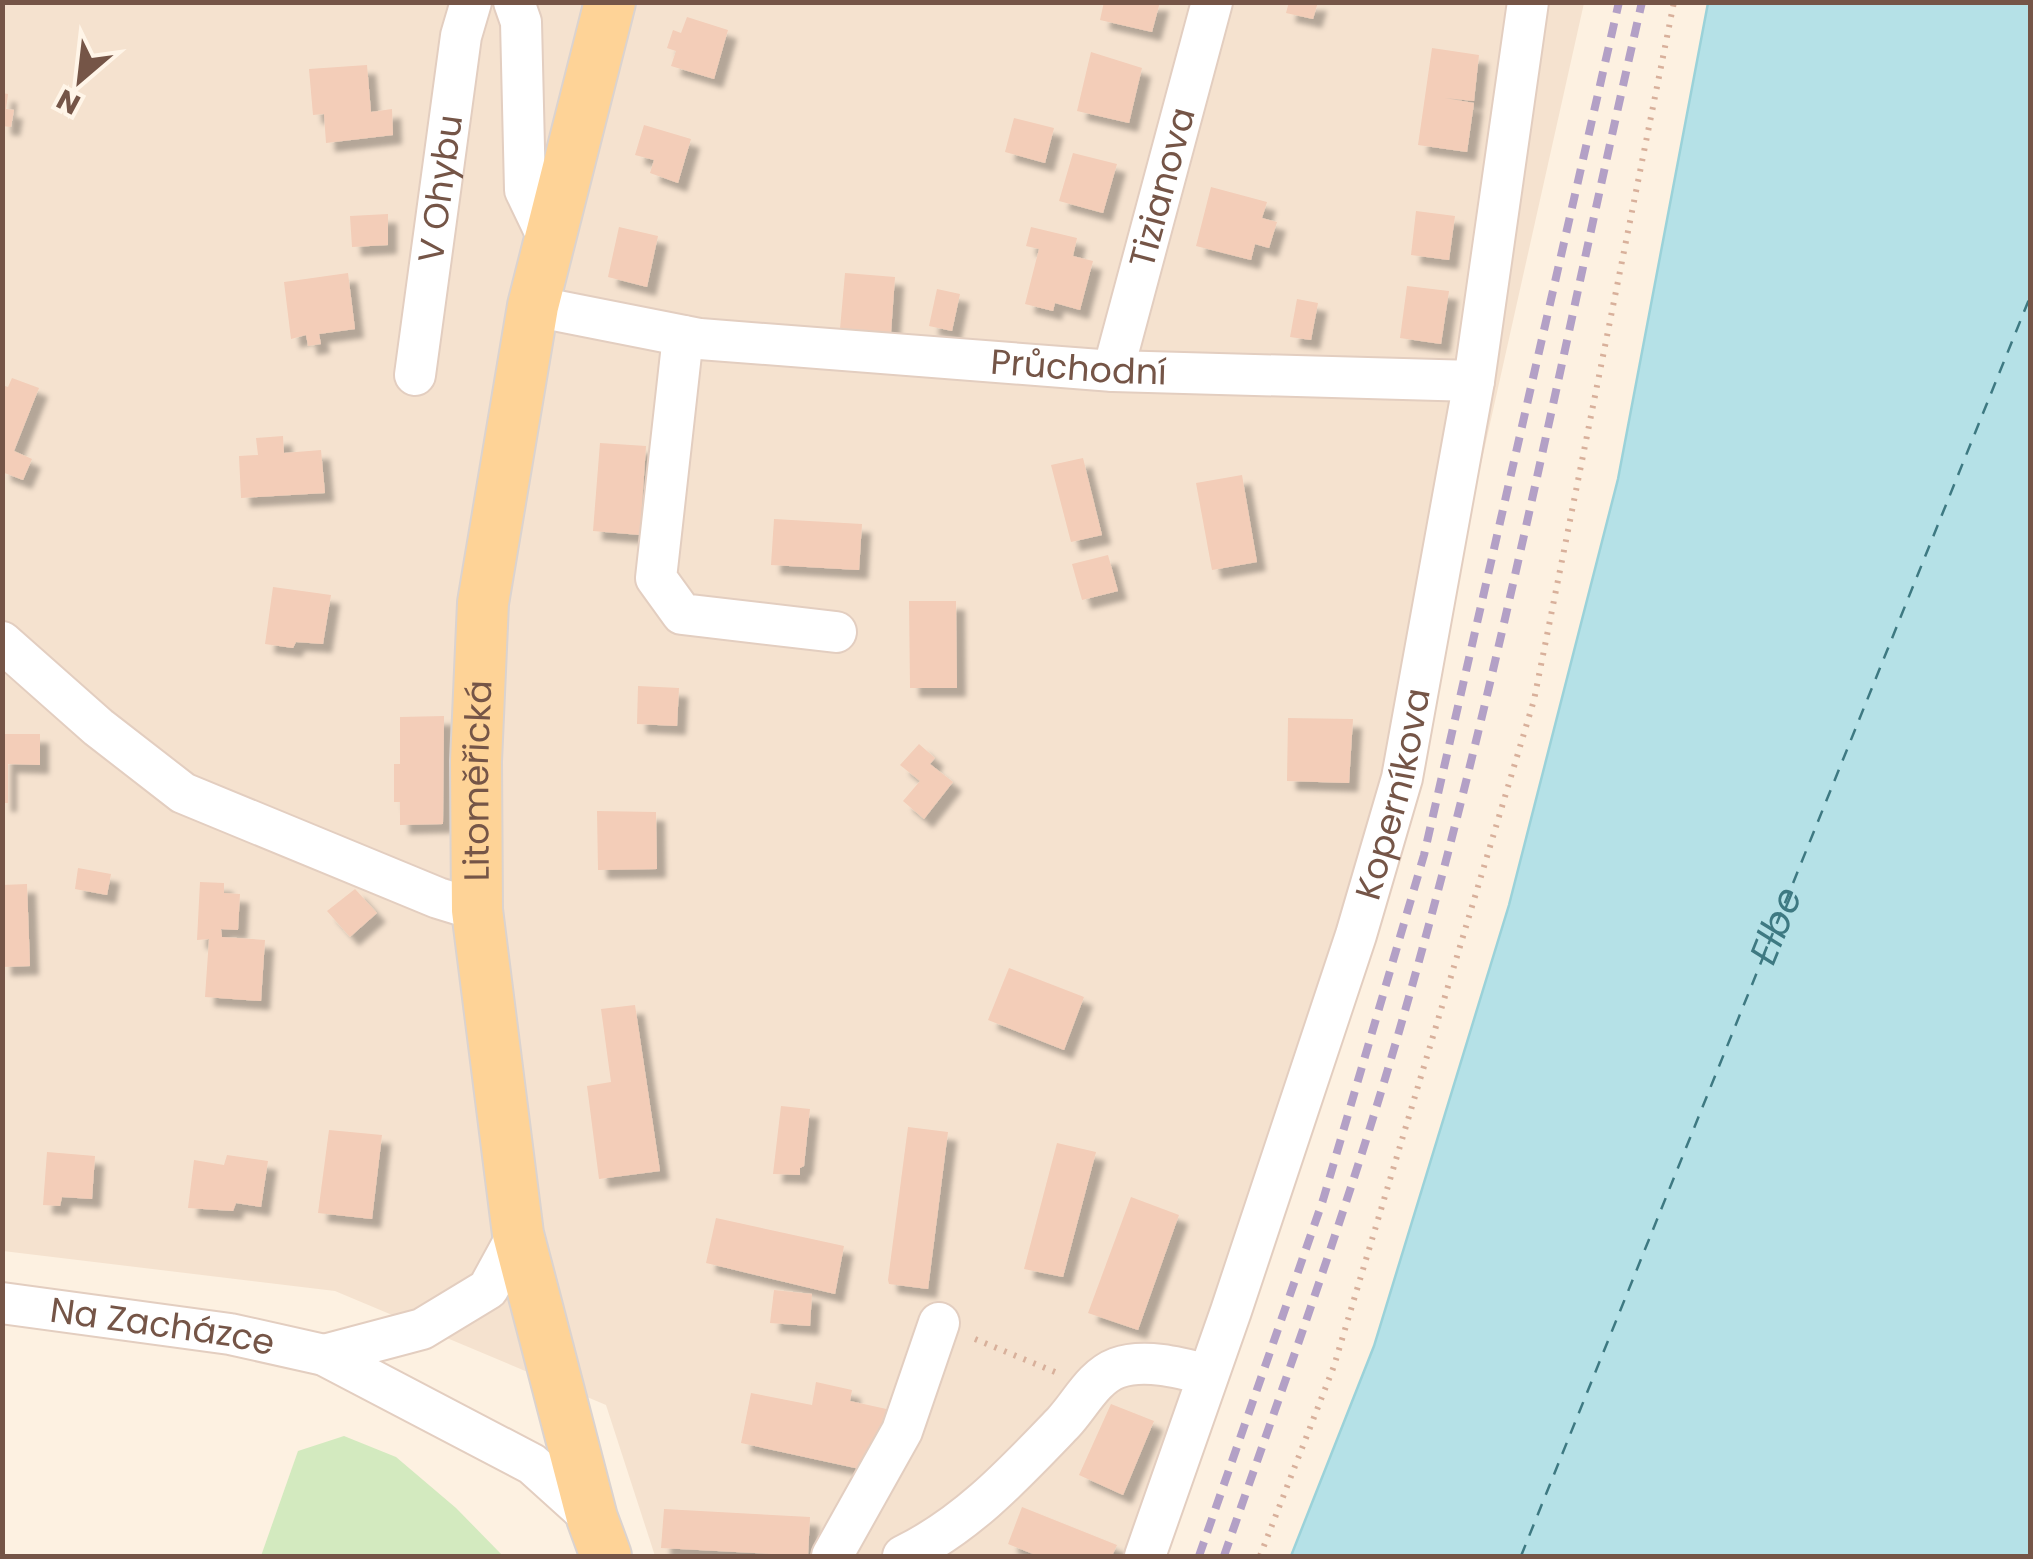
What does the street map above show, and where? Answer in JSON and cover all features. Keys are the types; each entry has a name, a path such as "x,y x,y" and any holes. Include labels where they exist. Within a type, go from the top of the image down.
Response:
{"main road":[{"name":"Litoměřická","path":"599,1537 518,1234 478,910 476,760 483,603 533,306 610,2"}],"street":[{"name":"V Ohybu","path":"415,375 461,36 471,2"},
{"name":"V Ohybu","path":"514,2 521,22 526,190 550,242"},
{"name":"Tizianova","path":"1113,372 1212,2"},
{"name":"Koperníkova","path":"1145,1556 1356,935 1402,778 1474,382 1528,2"},
{"name":"Průchodní","path":"533,306 683,336 1113,372 1474,382"},
{"path":"683,336 656,578 682,614 836,632"},
{"path":"2,642 98,727 183,793 438,898 478,910"},
{"name":"Na Zacházce","path":"324,1355 422,1329 471,1299 488,1288 518,1234"},
{"name":"Na Zacházce","path":"2,1304 230,1334 324,1355 532,1464 599,1537"},
{"path":"832,1556 902,1431 939,1323"},
{"path":"903,1556 945,1534 1012,1477 1074,1411 1095,1382 1118,1368 1165,1364 1208,1375"}],"path":[{"path":"1260,1556 1334,1366 1534,700 1674,2"},
{"path":"939,1323 1046,1370 1095,1382"}],"shaded area":[{"path":"3,3 1584,3 1437,661 1163,1556 655,1556 606,1405 335,1291 3,1251"}],"green space":[{"path":"344,1436 396,1457 456,1508 503,1556 261,1556 298,1451"}],"water":[{"name":"Elbe","path":"1708,3 2030,3 2030,1556 1291,1556 1374,1346 1509,905 1618,479"}],"building":[{"path":"1104,2 1160,2 1152,32 1100,20"},
{"path":"1289,2 1318,2 1313,19 1286,13"},
{"path":"687,17 728,30 714,79 671,66 676,51 667,48 673,30 681,33"},
{"path":"1432,48 1479,55 1474,101 1445,98 1474,103 1467,152 1418,145"},
{"path":"1091,52 1142,68 1129,123 1077,111"},
{"path":"367,65 371,112 392,109 393,135 326,143 324,114 313,115 309,69"},
{"path":"2,93 8,94 6,109 14,110 11,127 2,126"},
{"path":"1014,118 1054,128 1045,163 1005,152"},
{"path":"644,125 691,139 678,183 650,173 654,160 635,155"},
{"path":"1073,153 1117,164 1103,213 1059,201"},
{"path":"1211,187 1267,202 1262,218 1277,222 1269,248 1255,244 1251,260 1196,246"},
{"path":"1416,211 1455,216 1449,260 1411,255"},
{"path":"388,214 388,245 352,247 350,216"},
{"path":"619,227 658,236 647,287 608,277"},
{"path":"1031,227 1077,238 1073,256 1093,261 1080,310 1055,303 1053,311 1025,304 1039,249 1026,246"},
{"path":"348,273 355,329 319,334 321,344 308,346 306,335 291,339 284,282"},
{"path":"845,273 895,277 891,333 840,329"},
{"path":"1407,286 1449,291 1441,344 1400,338"},
{"path":"937,289 960,294 952,331 929,326"},
{"path":"1297,299 1318,303 1311,340 1290,337"},
{"path":"12,378 39,388 14,451 32,459 23,480 2,472 2,385 8,387"},
{"path":"283,436 284,453 321,450 325,493 241,498 239,456 258,455 256,438"},
{"path":"600,443 646,446 640,535 593,531"},
{"path":"1083,458 1102,535 1071,542 1051,465"},
{"path":"1242,475 1257,562 1212,570 1196,483"},
{"path":"774,519 862,524 859,570 771,565"},
{"path":"1108,555 1118,591 1082,600 1072,564"},
{"path":"273,587 331,595 323,644 296,642 293,648 265,644"},
{"path":"909,601 956,601 957,688 910,688"},
{"path":"638,686 679,688 677,726 637,724"},
{"path":"444,716 443,824 400,825 400,802 394,802 394,764 400,764 400,717"},
{"path":"1288,718 1353,719 1349,783 1287,781"},
{"path":"2,734 40,734 40,765 8,764 8,803 2,803"},
{"path":"919,744 935,758 930,764 953,782 924,819 903,801 920,781 900,765"},
{"path":"597,811 656,812 657,869 598,870"},
{"path":"78,868 111,874 107,895 75,889"},
{"path":"200,882 224,883 224,893 240,894 238,930 221,929 222,937 265,940 261,1001 205,997 209,939 197,940"},
{"path":"27,884 30,966 2,967 2,885"},
{"path":"355,889 377,913 350,937 327,911"},
{"path":"1009,968 1084,997 1064,1050 988,1020"},
{"path":"635,1005 660,1171 599,1179 587,1086 611,1082 601,1009"},
{"path":"781,1106 810,1109 800,1175 773,1174"},
{"path":"908,1127 948,1132 928,1289 889,1284 888,1280"},
{"path":"329,1130 382,1135 372,1219 318,1213"},
{"path":"1057,1143 1096,1152 1063,1277 1024,1269"},
{"path":"47,1152 95,1156 92,1199 62,1197 60,1206 43,1205"},
{"path":"227,1155 268,1161 261,1207 236,1203 233,1211 188,1208 194,1160 224,1165"},
{"path":"1131,1197 1179,1215 1138,1330 1088,1313"},
{"path":"716,1218 844,1246 835,1294 706,1263"},
{"path":"774,1290 812,1294 810,1326 770,1323"},
{"path":"816,1382 852,1390 850,1401 891,1410 878,1473 741,1443 751,1393 812,1405"},
{"path":"1111,1404 1154,1421 1123,1495 1079,1475"},
{"path":"1022,1507 1117,1545 1112,1556 1038,1556 1008,1544"},
{"path":"664,1509 810,1517 808,1556 661,1548"}],"ferry route":[{"path":"1521,1556 2030,297"}],"railway":[{"path":"1199,1556 1323,1200 1424,855 1619,2"},
{"path":"1224,1556 1356,1172 1432,913 1497,654 1642,2"}]}
